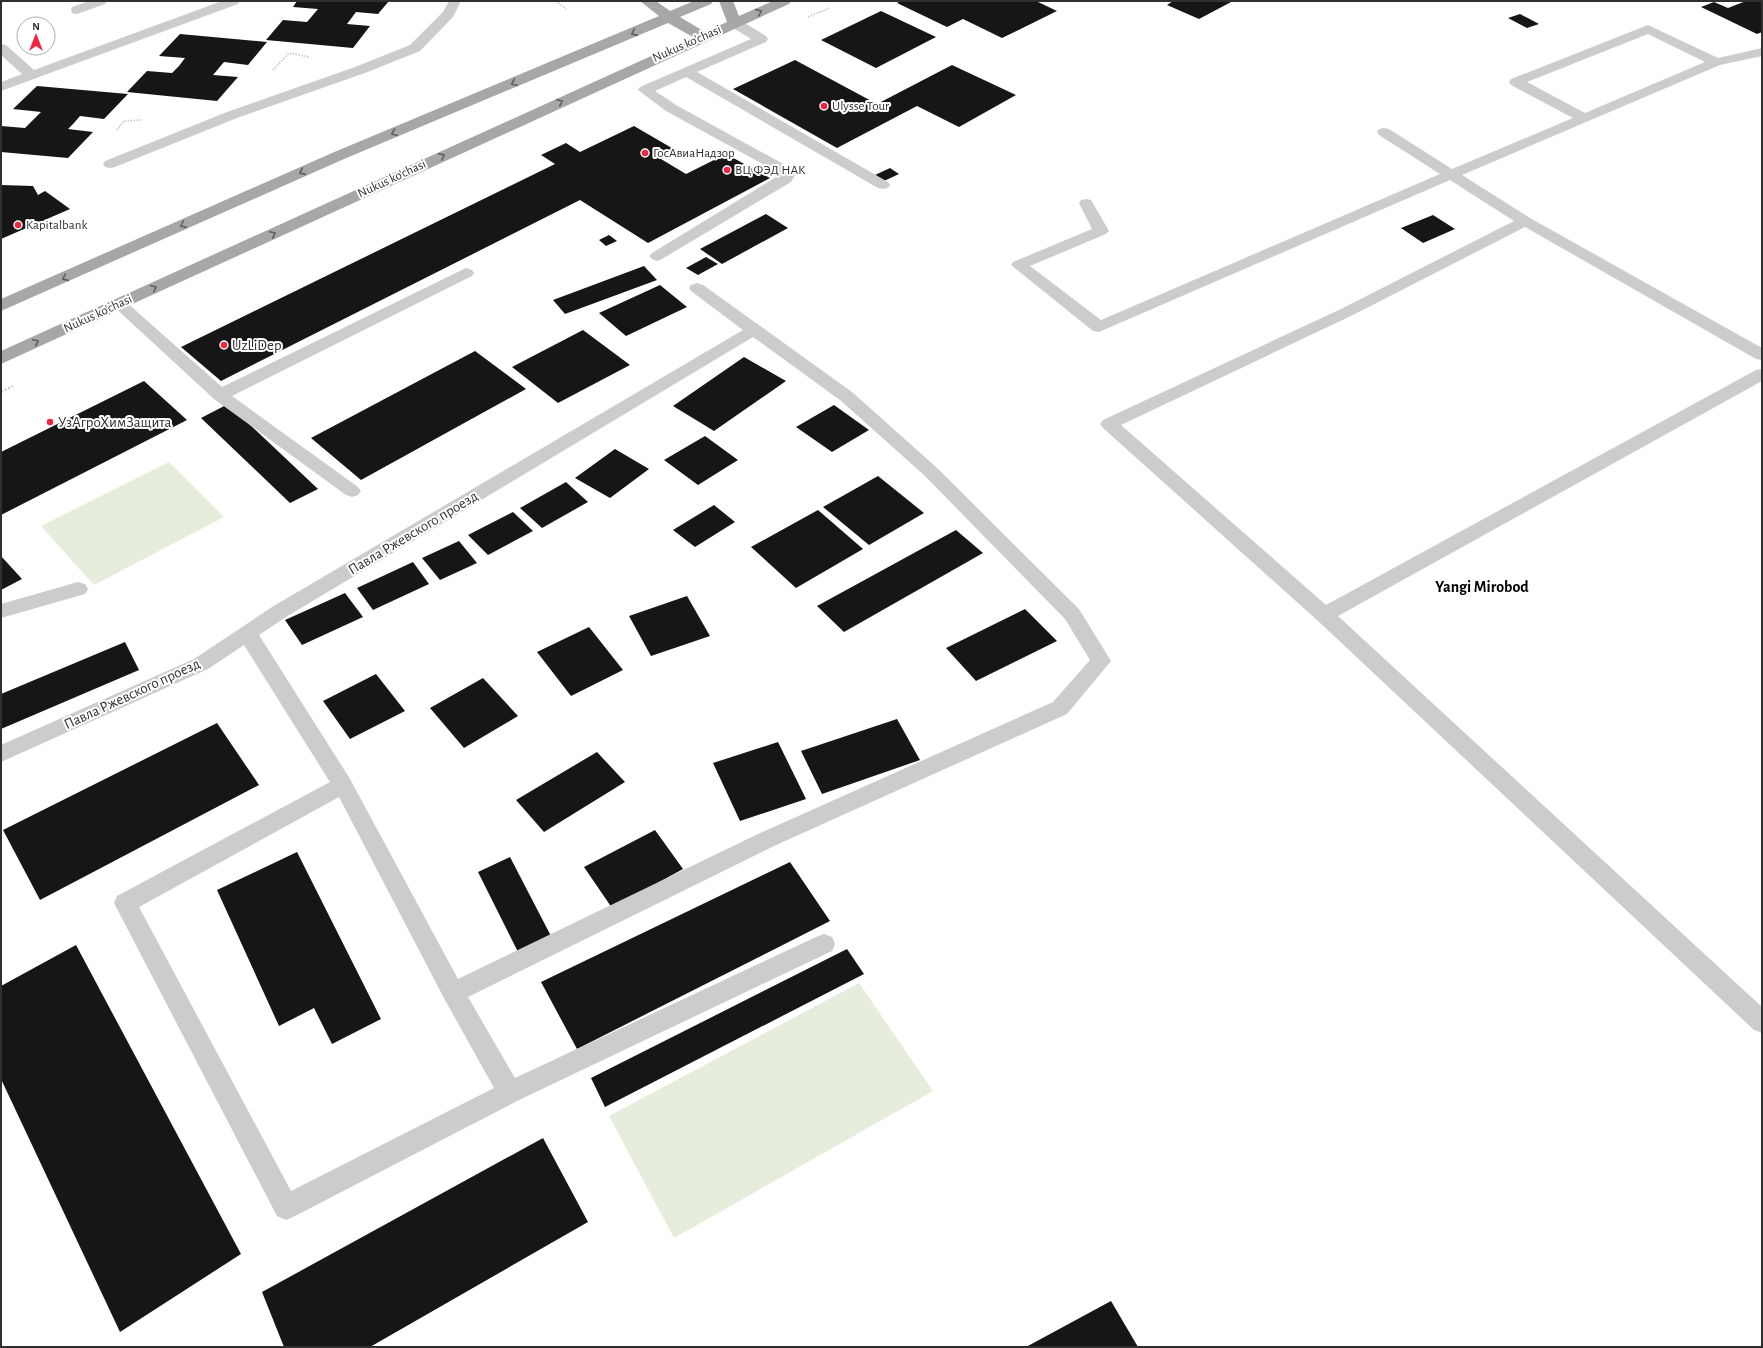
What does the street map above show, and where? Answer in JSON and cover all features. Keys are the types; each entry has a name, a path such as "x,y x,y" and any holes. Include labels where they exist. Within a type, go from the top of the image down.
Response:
{"main road":[{"path":"647,1 669,17 703,37"},
{"path":"1,306 338,156 706,1"},
{"path":"669,17 735,23 726,1"},
{"name":"Nukus ko'chasi","path":"1,358 784,1"}],"lane":[{"path":"77,10 101,1"},
{"path":"1,86 234,1"},
{"path":"110,164 232,115 360,70 415,48 448,14 455,1"},
{"path":"657,256 786,180 789,173 671,108 645,90 761,39 735,23"},
{"path":"1584,118 1516,82 1648,29 1716,62"},
{"path":"1,48 32,75"},
{"path":"1086,203 1102,230 1018,265 1100,327 1452,174 1716,62 1762,52"},
{"path":"687,72 883,185"},
{"path":"1384,132 1525,221 1762,355"},
{"path":"1525,221 1347,312 1108,424 1324,615 1762,1022"},
{"path":"220,395 466,273"},
{"path":"453,993 766,840 1060,708 1101,661 1072,614 930,471 846,396 697,288"},
{"path":"119,304 220,395 352,491"},
{"name":"Павла Ржевского проезд","path":"1,754 202,664 247,633 754,330"},
{"path":"1324,615 1762,374"},
{"path":"1,611 78,589"},
{"path":"247,633 343,785 453,993 510,1092"},
{"path":"343,785 125,903 286,1208 510,1092 824,944"}],"path":[{"path":"556,1 566,9"}],"green space":[{"path":"169,462 224,517 94,585 41,526"},
{"path":"859,983 933,1091 674,1238 609,1116"}],"building":[{"path":"297,1 389,1 378,14 356,12 347,24 370,26 353,48 266,40 283,20 307,22 318,9 293,7"},
{"path":"900,1 1036,1 1057,11 1002,38 963,19 947,27 897,3"},
{"path":"1173,1 1233,1 1199,19 1167,5"},
{"path":"1746,1 1762,1 1762,32 1757,34 1701,7 1714,2 1728,8"},
{"path":"881,11 936,37 876,68 821,40"},
{"path":"1520,14 1539,24 1527,28 1508,18"},
{"path":"180,34 267,42 248,65 224,62 213,75 238,77 217,101 127,92 147,71 172,73 179,66 185,58 159,56"},
{"path":"795,60 877,104 952,65 1016,95 959,127 917,106 837,148 733,89"},
{"path":"37,86 128,94 104,119 80,116 68,129 93,132 68,158 1,152 1,126 25,128 41,112 13,109"},
{"path":"634,126 677,151 661,159 686,174 726,154 770,178 648,243 580,200 221,381 181,347 555,164 541,155 566,143 580,152"},
{"path":"890,168 899,174 884,181 875,175"},
{"name":"Kapitalbank","path":"1,185 33,186 38,195 45,191 70,209 1,239"},
{"path":"766,214 788,228 722,264 700,249"},
{"path":"1433,215 1455,229 1423,243 1401,228"},
{"path":"609,235 617,241 606,246 599,240"},
{"path":"706,257 718,264 698,275 686,268"},
{"path":"644,266 657,280 565,314 553,300"},
{"path":"660,285 687,307 626,336 599,313"},
{"path":"583,330 630,365 558,403 512,367"},
{"path":"475,351 526,389 361,480 311,438"},
{"path":"744,357 786,381 714,431 673,406"},
{"path":"144,381 187,420 1,515 1,452"},
{"path":"228,404 318,489 290,503 201,418"},
{"path":"834,405 869,430 832,452 796,427"},
{"path":"705,436 738,460 698,485 664,460"},
{"path":"615,449 649,469 610,498 575,478"},
{"path":"878,476 924,513 869,545 823,507"},
{"path":"566,482 588,502 542,528 520,508"},
{"path":"714,505 735,522 695,547 673,530"},
{"path":"818,510 863,549 796,588 751,547"},
{"path":"513,512 533,531 488,555 468,535"},
{"path":"956,530 983,553 844,632 817,606"},
{"path":"459,541 477,563 440,580 422,558"},
{"path":"1,556 22,579 1,590"},
{"path":"413,562 429,584 373,610 357,588"},
{"path":"345,593 363,617 302,645 285,620"},
{"path":"687,596 710,636 651,656 629,616"},
{"path":"1025,609 1057,641 976,681 946,648"},
{"path":"589,627 623,670 571,696 537,652"},
{"path":"125,642 139,670 1,729 1,694"},
{"path":"376,674 405,711 350,739 323,701"},
{"path":"483,678 518,716 464,748 430,708"},
{"path":"897,719 920,760 822,794 801,751"},
{"path":"217,723 259,785 40,900 3,830"},
{"path":"778,742 806,799 740,821 713,763"},
{"path":"597,752 625,782 544,832 516,800"},
{"path":"655,830 683,869 612,908 584,867"},
{"path":"297,852 381,1019 332,1044 314,1008 279,1026 217,890"},
{"path":"510,857 552,938 519,954 478,872"},
{"path":"790,862 830,921 577,1049 541,982"},
{"path":"76,945 241,1254 120,1332 1,1079 1,986"},
{"path":"847,949 864,974 605,1107 591,1078"},
{"path":"543,1138 588,1222 370,1347 284,1347 262,1292"},
{"path":"1111,1301 1138,1347 1026,1347"}],"place":[{"name":"Ulysse Tour","path":"824,106"},
{"name":"ГосАвиаНадзор","path":"645,153"},
{"name":"ВЦ ФЭД НАК","path":"727,170"},
{"name":"Kapitalbank","path":"18,225"},
{"name":"UzLiDep","path":"224,345"},
{"name":"УзАгроХимЗащита","path":"50,422"}],"district":[{"name":"Yangi Mirobod","path":"1482,587"}]}
